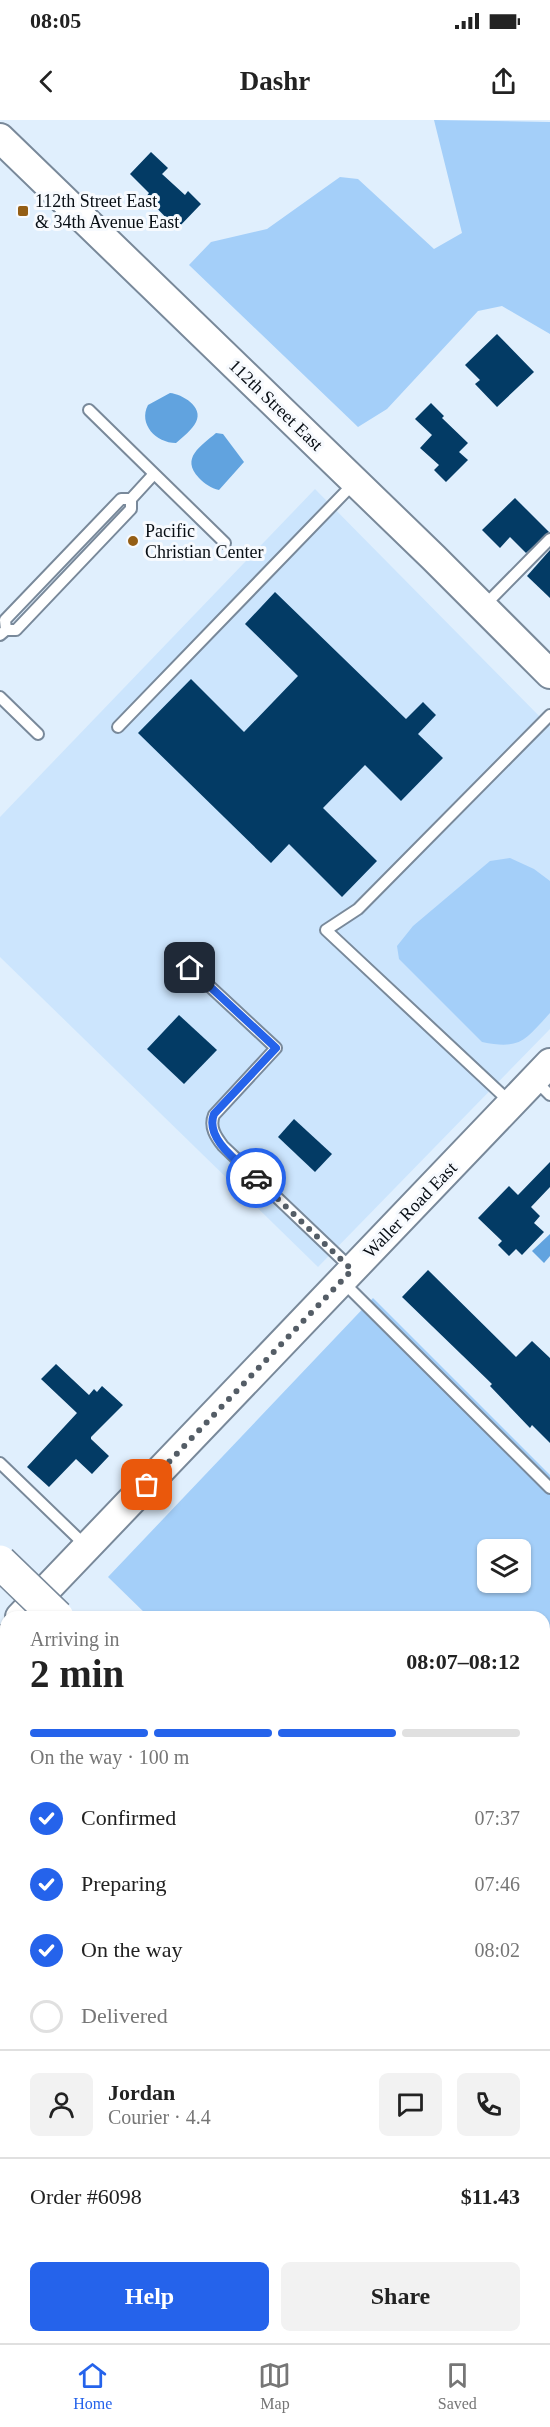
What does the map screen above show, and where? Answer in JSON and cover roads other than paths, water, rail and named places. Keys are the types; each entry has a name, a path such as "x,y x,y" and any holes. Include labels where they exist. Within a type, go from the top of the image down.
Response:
{"highway":[{"path":"0,1562 51,1611"}],"main road":[{"name":"112th Street East","path":"0,138 550,674"},
{"name":"Waller Road East","path":"26,1611 511,1103 545,1079"}],"lane":[{"path":"89,410 225,543"},
{"path":"3,632 5,621 112,508 121,499 131,499 153,475"},
{"path":"118,727 355,482"},
{"path":"482,607 550,539"},
{"path":"0,697 38,734"},
{"path":"511,1103 326,930 358,909 550,715"},
{"path":"190,968 276,1048 214,1114 211,1122 216,1137 550,1488"},
{"path":"0,1463 87,1547"}],"place":[{"name":"112th Street East & 34th Avenue East","path":"23,211"},
{"name":"Pacific Christian Center","path":"133,541"}]}
